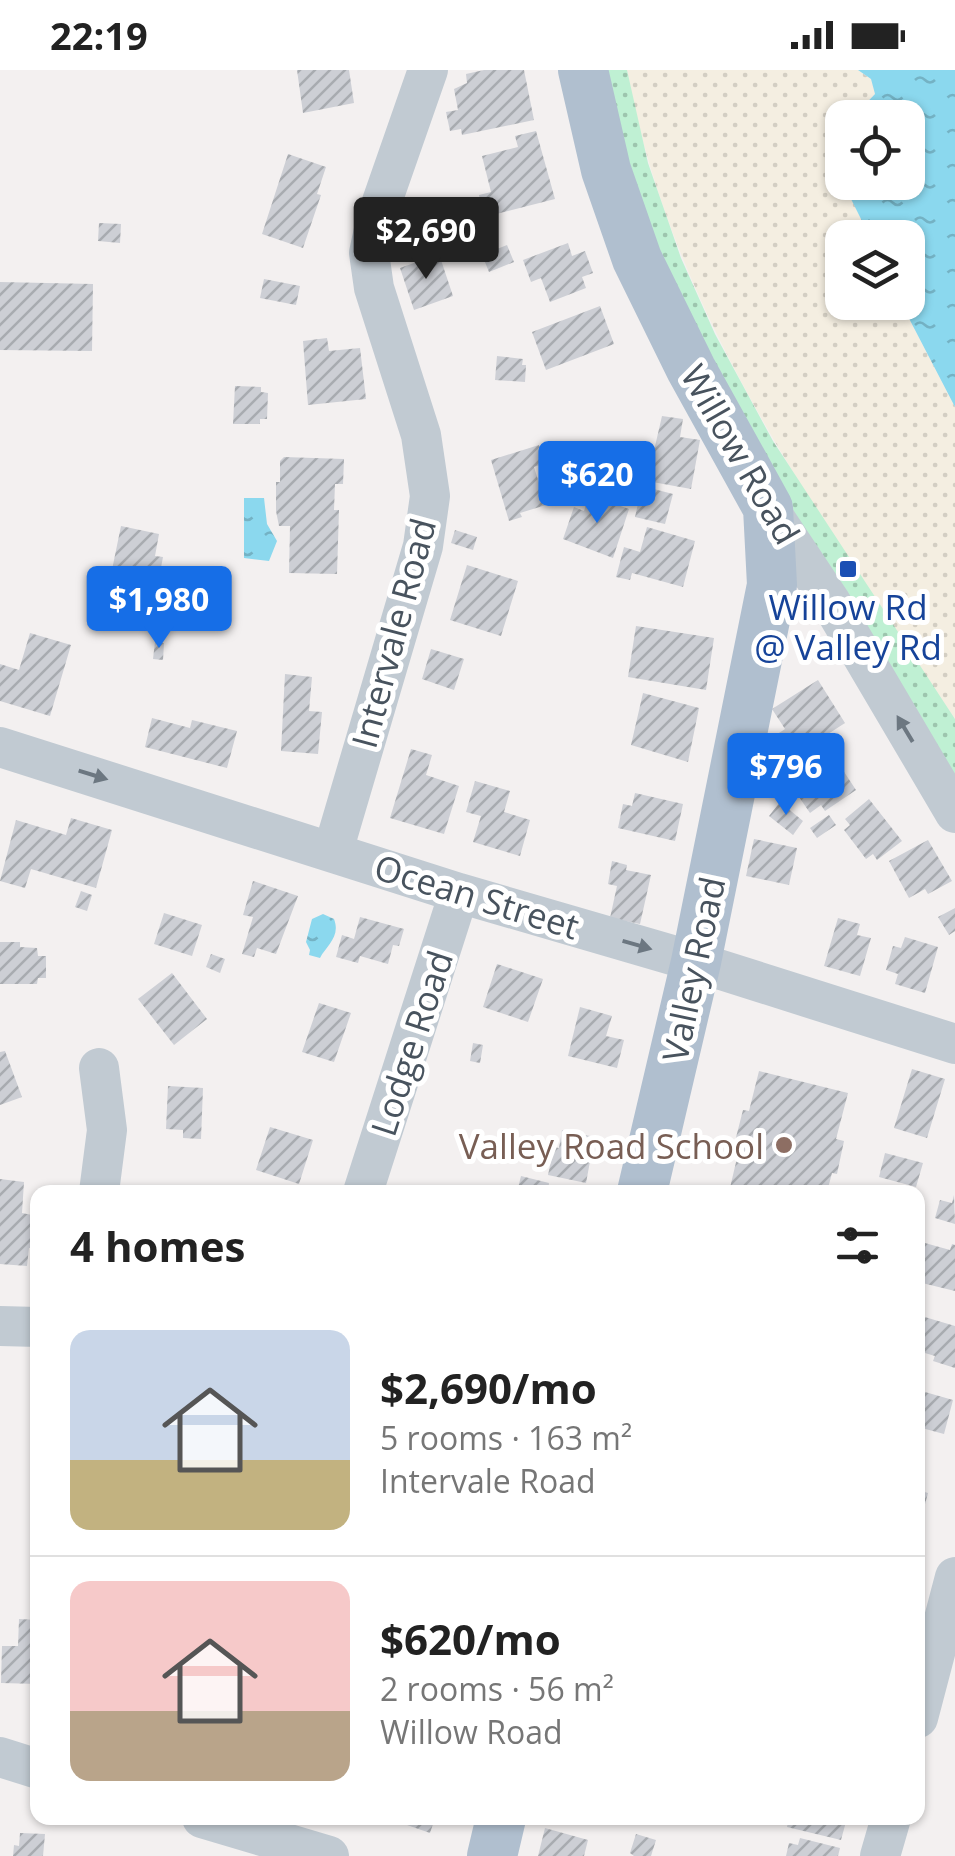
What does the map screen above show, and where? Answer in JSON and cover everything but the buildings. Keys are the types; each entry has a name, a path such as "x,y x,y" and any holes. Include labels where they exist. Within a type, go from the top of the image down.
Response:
{"main road":[{"name":"Willow Road","path":"582,70 606,170 637,259 691,369 768,508"},
{"name":"Valley Road","path":"644,1185 696,962 768,616 772,585 768,508"},
{"path":"492,1856 499,1825"}],"street":[{"name":"Intervale Road","path":"332,851 423,546 430,496 421,435 374,288 369,252 377,216 428,70"},
{"name":"Willow Road","path":"768,508 830,600 955,813"},
{"name":"Ocean Street","path":"0,747 459,893 696,962 955,1044"},
{"name":"Lodge Road","path":"365,1185 459,893"},
{"path":"99,1068 107,1130 100,1185"},
{"path":"0,1326 30,1327"},
{"path":"925,1692 955,1578"},
{"path":"0,1757 30,1766"},
{"path":"223,1825 293,1849 329,1856"},
{"path":"880,1856 888,1825"}],"sand":[{"path":"627,70 858,70 871,79 875,94 869,100 825,100 825,200 852,200 862,220 825,220 825,320 910,320 955,407 955,719 803,489 757,410 678,246 648,160"}],"green space":[{"path":"598,70 627,70 648,163 681,258 715,334 773,441 955,719 955,783 681,315"}],"water":[{"path":"858,70 955,70 955,407 910,320 925,320 925,220 862,220 852,200 925,200 925,100 869,100 875,94 871,79"},
{"path":"244,498 264,498 267,524 277,541 269,561 244,558"},
{"path":"323,914 334,919 336,931 320,958 309,955 306,942 312,919"}],"place":[{"name":"Willow Rd @ Valley Rd","path":"848,569"},
{"name":"Valley Road School","path":"784,1145"}]}
